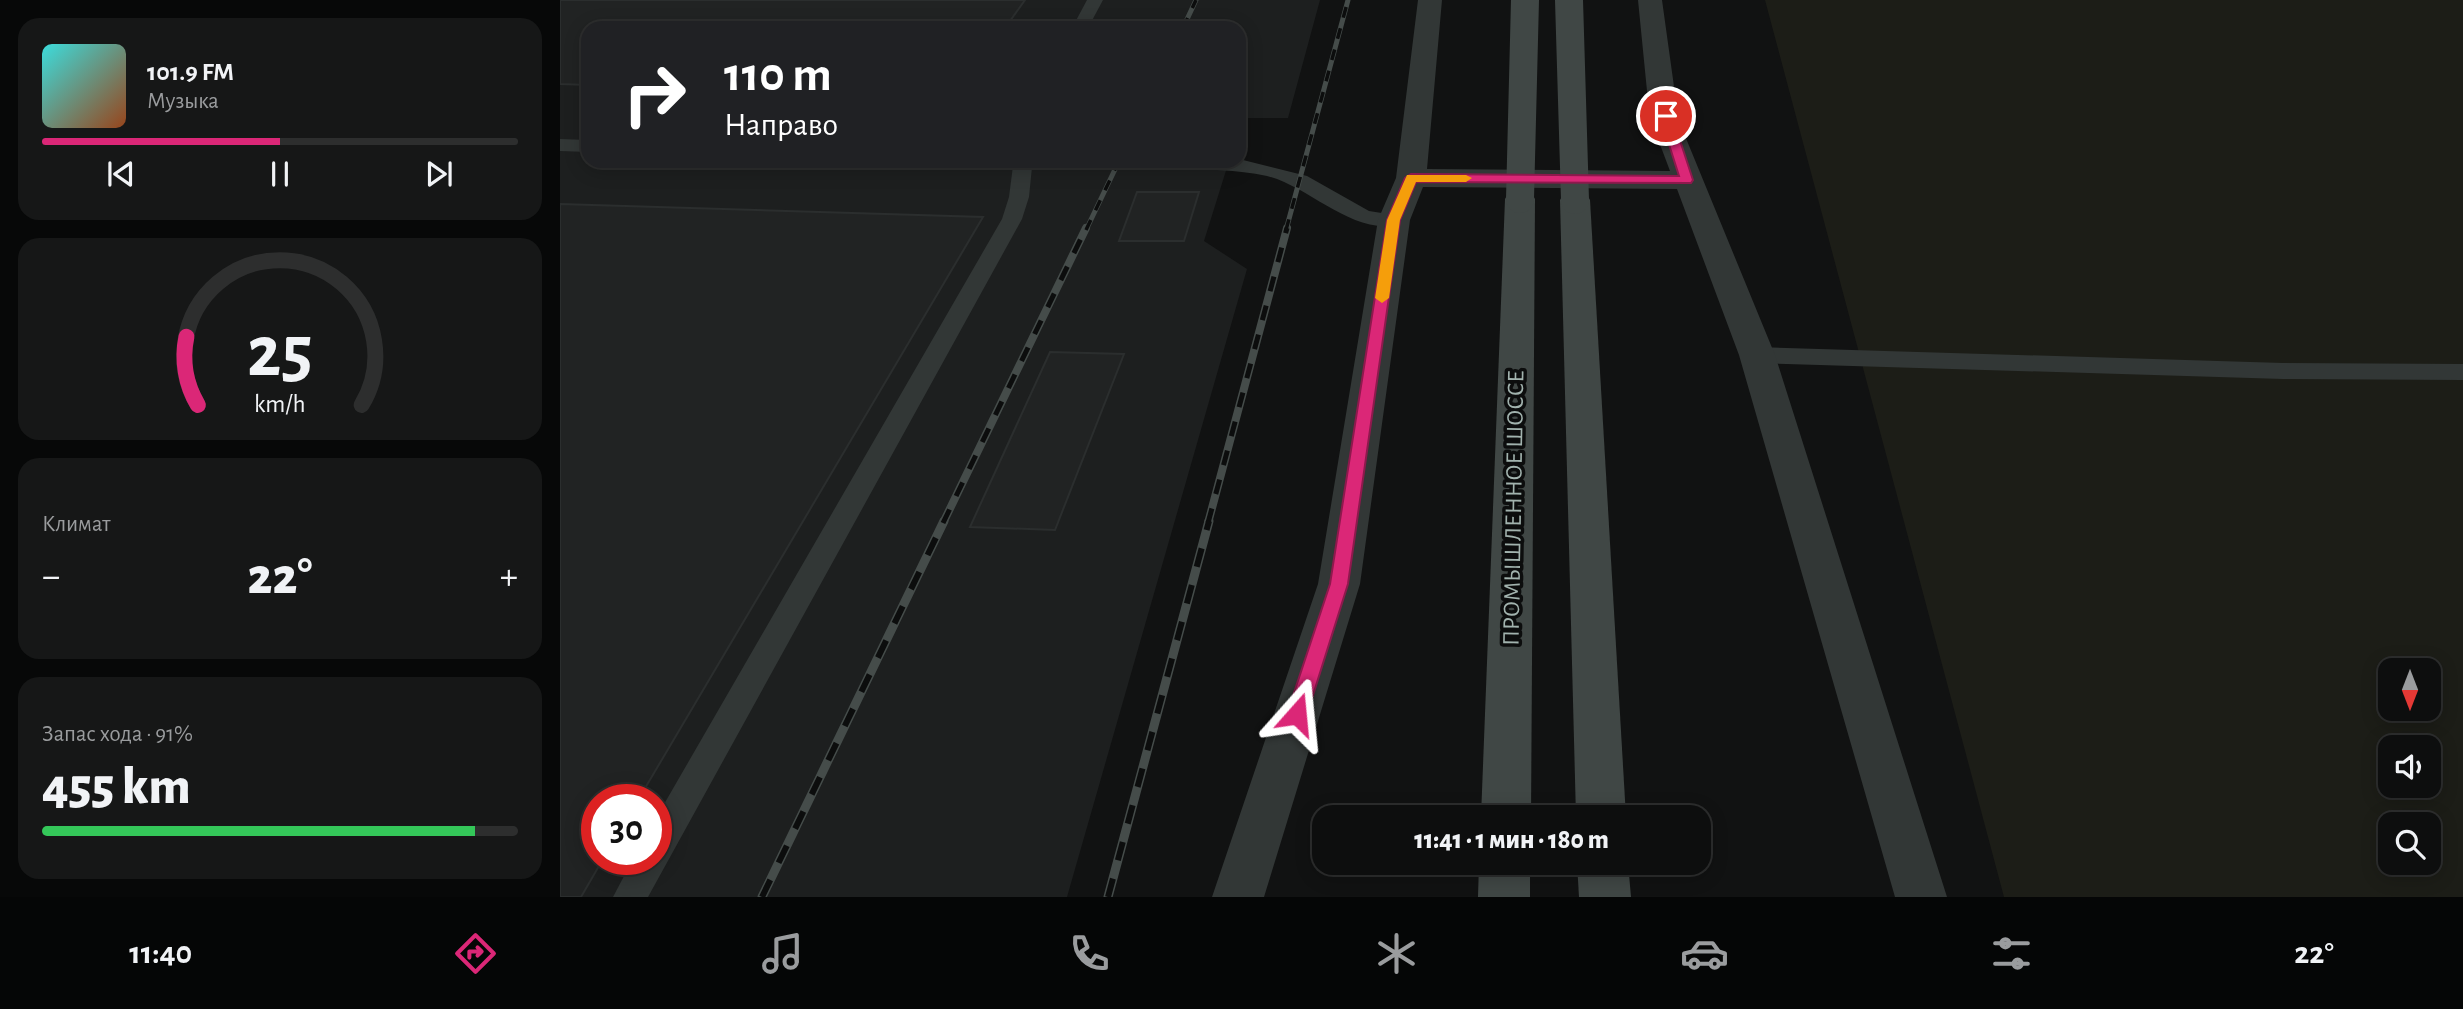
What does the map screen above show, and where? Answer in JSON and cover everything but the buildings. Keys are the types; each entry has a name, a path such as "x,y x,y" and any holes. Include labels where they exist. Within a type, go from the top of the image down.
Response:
{"main road":[{"name":"ПРОМЫШЛЕННОЕ ШОССЕ","path":"1506,805 1525,0"},
{"path":"1569,0 1600,805"},
{"path":"1504,875 1504,897"},
{"path":"1604,875 1605,897"}],"street":[{"path":"1238,897 1339,584 1394,220 1411,178 1430,0"},
{"path":"1650,0 1662,102 1687,180 1757,355 1921,897"},
{"path":"1411,178 1687,180"}],"lane":[{"path":"1084,21 1096,0"},
{"path":"560,145 581,146"},
{"path":"1246,166 1300,180 1328,193 1364,217 1394,220"},
{"path":"672,822 1012,219 1019,197 1022,168"},
{"path":"1757,355 2283,371 2463,372"},
{"path":"630,897 642,875"}],"shaded area":[{"path":"560,0 1320,0 1288,118 1246,118 1246,21 581,21 581,168 1227,168 1204,241 1247,269 1067,897 560,897"},
{"path":"1765,0 2463,0 2463,897 2004,897"}],"railway":[{"path":"1186,21 1196,0"},
{"path":"1286,230 1348,0"},
{"path":"1086,230 1116,168"},
{"path":"943,523 1086,228"},
{"path":"1208,523 1287,228"},
{"path":"762,897 944,521"},
{"path":"1108,897 1209,521"}],"slow traffic":[{"path":"1382,298 1394,220 1411,178 1466,178"}],"route":[{"path":"1297,714 1339,584 1394,220 1411,178 1687,180 1666,116"}]}
